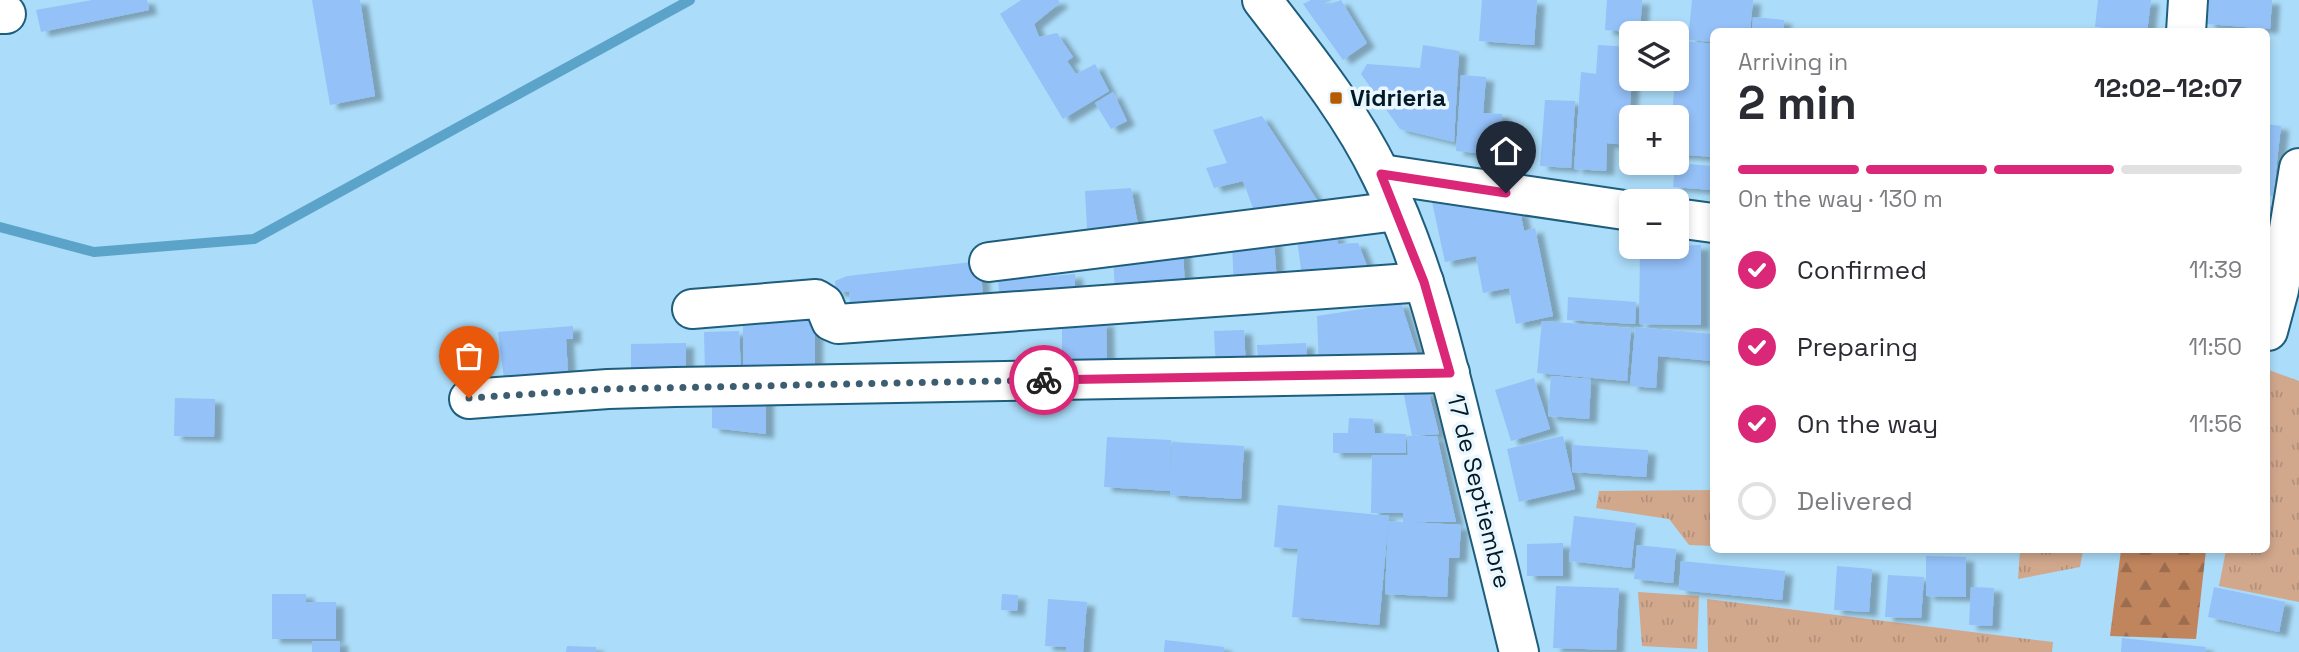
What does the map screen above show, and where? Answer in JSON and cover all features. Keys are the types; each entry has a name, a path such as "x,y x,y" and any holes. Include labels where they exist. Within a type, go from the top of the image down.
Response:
{"street":[{"name":"17 de Septiembre","path":"1262,0 1336,98 1381,174 1397,211 1424,282 1450,373 1519,652"},
{"path":"2186,28 2188,0"},
{"path":"2278,334 2279,290 2299,168"},
{"path":"1381,174 1619,209"},
{"path":"989,262 1397,211"},
{"path":"1689,220 1710,223"},
{"path":"692,309 816,299 824,304 831,321 838,324 1424,282"},
{"path":"469,398 675,387 1450,373"}],"green space":[{"path":"2270,370 2299,381 2299,602 2219,586 2225,553 2270,553"},
{"path":"1710,490 1710,546 1689,545 1669,519 1596,508 1599,491"},
{"path":"2020,553 2082,553 2080,567 2018,579"},
{"path":"2121,553 2206,553 2196,639 2110,636"},
{"path":"1638,592 1699,596 1697,649 1642,646"},
{"path":"1707,599 2053,642 2052,652 1708,652"}],"building":[{"path":"92,0 147,0 149,10 41,32 36,10"},
{"path":"312,0 360,0 375,96 330,105"},
{"path":"1021,0 1058,0 1060,3 1034,24 1039,37 1057,33 1073,57 1067,61 1076,74 1095,64 1109,91 1063,119 1000,14"},
{"path":"1311,0 1332,0 1325,3 1326,6 1341,0 1367,43 1343,60 1303,4"},
{"path":"1482,0 1537,0 1534,45 1479,41"},
{"path":"1607,0 1642,0 1641,21 1619,21 1619,31 1605,30"},
{"path":"1692,0 1753,0 1750,28 1710,28 1710,42 1689,40"},
{"path":"2098,0 2151,0 2148,28 2095,27"},
{"path":"2209,0 2272,0 2270,29 2207,24"},
{"path":"1753,17 1784,20 1783,28 1752,28"},
{"path":"1689,41 1710,44 1710,157 1689,155 1689,105 1673,105 1674,91 1689,91"},
{"path":"1423,45 1459,51 1454,142 1400,129 1361,74 1367,64 1420,68"},
{"path":"1598,45 1619,46 1619,91 1631,91 1630,105 1619,105 1619,144 1607,143 1606,171 1574,169 1581,72 1596,74"},
{"path":"1461,75 1486,77 1483,113 1502,114 1499,155 1456,151"},
{"path":"1113,92 1127,121 1111,129 1095,103"},
{"path":"1545,100 1575,101 1571,168 1540,166"},
{"path":"1262,116 1323,209 1257,219 1243,181 1214,188 1206,168 1227,163 1213,130"},
{"path":"2270,125 2281,126 2273,196 2270,196"},
{"path":"1689,164 1710,166 1710,190 1673,187 1674,175 1689,175"},
{"path":"1131,188 1141,240 1088,246 1085,191"},
{"path":"1432,202 1520,211 1524,231 1535,228 1553,316 1516,324 1509,288 1483,293 1476,256 1445,262"},
{"path":"2270,206 2273,206 2270,247"},
{"path":"1336,234 1338,244 1358,243 1373,281 1303,284 1297,239"},
{"path":"1274,240 1277,284 1234,287 1232,244"},
{"path":"1689,245 1701,245 1701,325 1639,324 1640,259 1689,259"},
{"path":"1183,247 1185,291 1115,294 1113,250"},
{"path":"981,261 983,308 851,318 849,292 836,292 835,281 847,276"},
{"path":"1075,274 1075,302 1001,307 998,281"},
{"path":"1568,297 1636,302 1635,324 1567,320"},
{"path":"1401,303 1421,365 1319,369 1317,316"},
{"path":"815,317 815,368 743,369 743,318"},
{"path":"1542,321 1631,328 1627,381 1537,373"},
{"path":"1106,322 1107,365 1062,366 1062,324"},
{"path":"573,326 573,339 566,339 568,373 504,379 498,332"},
{"path":"1635,327 1710,334 1710,361 1658,356 1656,388 1630,386"},
{"path":"1244,330 1246,370 1216,370 1214,331"},
{"path":"739,331 741,371 705,372 704,332"},
{"path":"686,343 686,371 631,371 631,344"},
{"path":"1306,343 1307,369 1259,369 1257,345"},
{"path":"1551,376 1591,379 1589,419 1548,416"},
{"path":"1534,378 1550,429 1511,441 1495,390"},
{"path":"1428,390 1439,434 1412,436 1404,395"},
{"path":"712,393 766,393 766,434 712,428"},
{"path":"175,398 215,399 214,437 174,436"},
{"path":"1349,418 1373,419 1375,433 1406,434 1406,453 1333,453 1333,433 1348,433"},
{"path":"1407,436 1437,436 1456,522 1410,522 1461,525 1459,558 1449,558 1447,597 1385,594 1388,525 1379,625 1292,617 1298,549 1274,547 1278,505 1389,516 1388,521 1403,522 1403,513 1371,513 1372,455 1408,455"},
{"path":"1563,436 1575,489 1519,502 1507,449"},
{"path":"1107,437 1171,440 1170,478 1172,442 1244,446 1241,499 1170,495 1170,491 1104,487"},
{"path":"1572,445 1648,450 1646,477 1572,472"},
{"path":"1574,516 1636,523 1631,568 1569,561"},
{"path":"1563,543 1563,576 1527,576 1527,544"},
{"path":"1637,545 1676,549 1673,583 1634,579"},
{"path":"1926,556 1966,557 1966,597 1926,596"},
{"path":"1681,561 1785,571 1782,600 1679,590"},
{"path":"1837,566 1872,569 1869,612 1834,610"},
{"path":"1888,575 1924,577 1921,618 1885,617"},
{"path":"1556,586 1619,588 1616,650 1553,648"},
{"path":"1971,587 1994,588 1992,626 1969,625"},
{"path":"2214,587 2285,602 2279,632 2208,617"},
{"path":"272,594 306,594 306,602 336,602 336,639 272,639"},
{"path":"1002,594 1018,595 1017,611 1001,610"},
{"path":"1048,599 1087,602 1083,652 1066,652 1066,647 1045,646"},
{"path":"2122,638 2206,647 2205,652 2121,652"},
{"path":"1165,640 1224,647 1224,652 1164,652"},
{"path":"312,641 340,641 340,652 312,652"},
{"path":"567,646 596,647 596,652 566,652"}],"waterway":[{"path":"0,227 94,252 254,239 690,0"}],"way so far":[{"path":"469,398 608,389 1044,380"}],"place":[{"name":"Vidrieria","path":"1336,98"}],"route":[{"path":"1044,380 1450,373 1424,282 1381,174 1506,193"}]}
